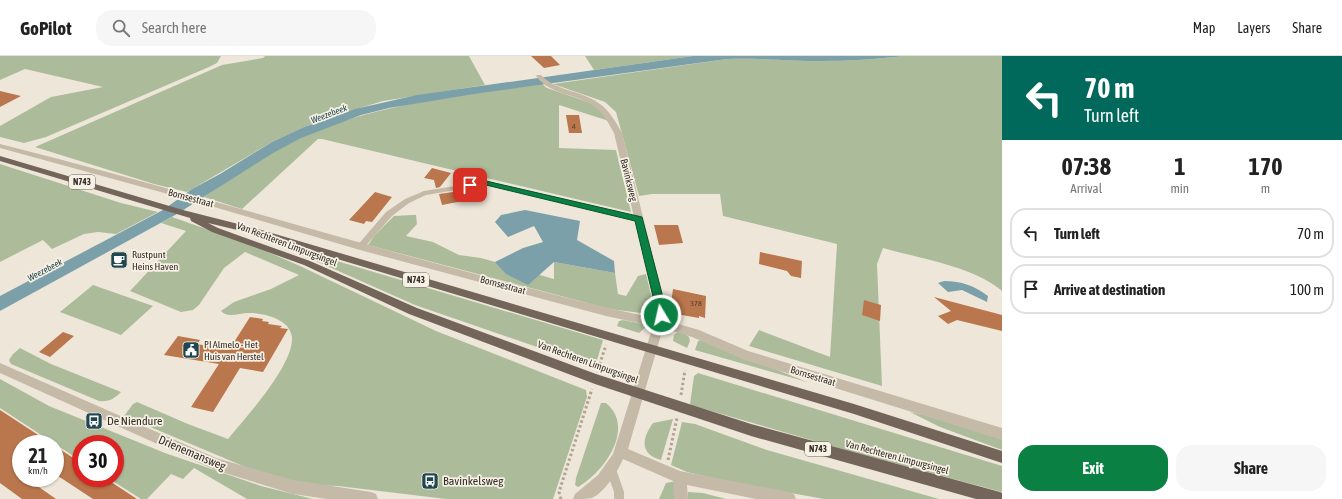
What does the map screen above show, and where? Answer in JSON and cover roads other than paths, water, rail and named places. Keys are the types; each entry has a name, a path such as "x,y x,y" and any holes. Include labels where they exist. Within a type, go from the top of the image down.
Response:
{"main road":[{"name":"Van Rechteren Limpurgsingel","path":"0,158 181,213 256,231 854,409 1002,457"},
{"name":"Van Rechteren Limpurgsingel","path":"181,213 215,230 307,264 413,311 637,394 751,430 1000,499"}],"street":[{"name":"Bavinksweg","path":"539,76 546,84 592,101 604,110 611,118 618,133 660,305 660,323 651,349"},
{"name":"Bornsestraat","path":"0,146 200,200 360,247 606,312 660,323 695,333 745,355 1002,434"},
{"path":"580,499 597,486 611,469 621,452 651,349"},
{"name":"Drienemansweg","path":"0,368 215,464 293,487 371,499"},
{"path":"621,452 665,472 680,477 789,499"},
{"path":"680,477 681,499"}],"lane":[{"path":"360,247 389,214 407,200 424,192 486,183 639,219"},
{"path":"611,469 619,492 619,499"}],"water":[{"path":"693,56 905,56 832,61 727,59 474,94 389,108 361,115 301,138 273,153 177,214 0,311 0,296 163,210 192,189 220,174 272,142 304,127 355,109 417,95"},
{"path":"525,210 580,221 577,240 614,261 615,273 554,262 528,285 506,274 495,262 523,248 543,242 534,226 508,237 495,222 501,215"},
{"path":"944,281 962,283 978,289 988,296 987,302 962,290 948,292 938,283"}],"place":[{"name":"Rustpunt Heins Haven","path":"119,260"},
{"name":"PI Almelo - Het Huis van Herstel","path":"191,350"},
{"name":"De Niendure","path":"94,421"},
{"name":"Bavinkelsweg","path":"430,481"}],"water label":[{"name":"Weezebeek","path":"329,114"},
{"name":"Weezebeek","path":"45,270"}]}
